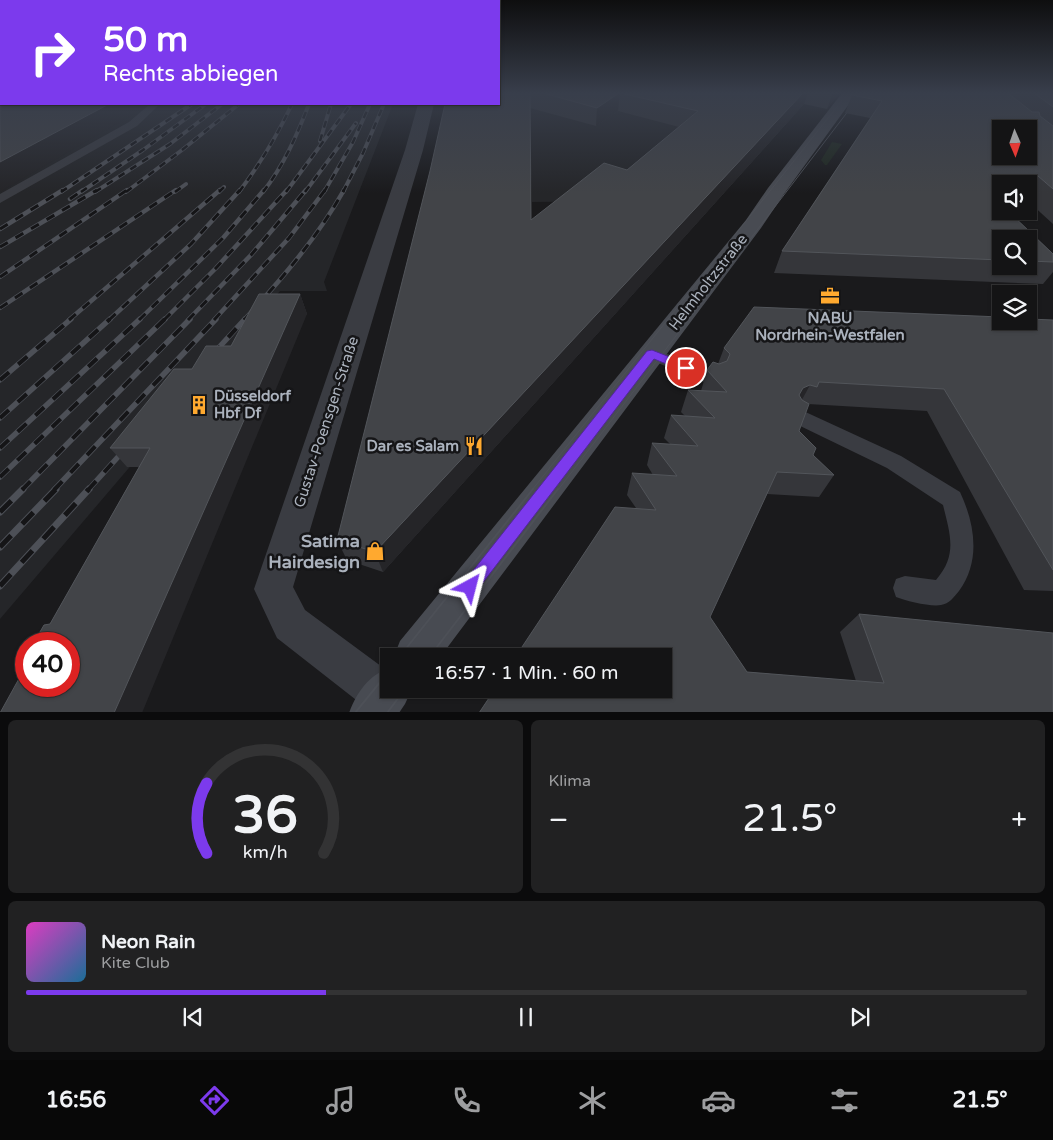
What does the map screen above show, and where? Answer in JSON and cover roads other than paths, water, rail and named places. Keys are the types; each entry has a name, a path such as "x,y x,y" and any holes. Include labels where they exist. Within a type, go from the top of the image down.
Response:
{"street":[{"name":"Gustav-Poensgen-Straße","path":"382,699 291,624 273,588 411,160 420,126"},
{"name":"Helmholtzstraße","path":"421,648 754,224 775,192 825,126"}],"lane":[{"path":"0,199 129,126"},
{"path":"652,354 711,378"},
{"path":"799,417 894,462 952,499 962,536 962,561 955,578 942,592 905,588"}],"tram line":[{"path":"532,490 822,126"},
{"path":"558,490 837,126"},
{"path":"406,648 533,489"},
{"path":"436,648 558,489"},
{"path":"356,712 380,682"},
{"path":"388,712 398,698"}],"railway":[{"path":"61,192 159,126"},
{"path":"81,192 176,126"},
{"path":"95,192 170,144 193,126"},
{"path":"126,192 211,126"},
{"path":"239,192 268,150 280,126"},
{"path":"263,192 289,150 300,126"},
{"path":"320,141 324,126"},
{"path":"286,192 335,126"},
{"path":"305,192 354,126"},
{"path":"324,192 360,126"},
{"path":"343,192 374,126"},
{"path":"175,192 186,184"},
{"path":"219,192 224,187"},
{"path":"0,229 63,190"},
{"path":"70,199 83,190"},
{"path":"0,247 97,190"},
{"path":"0,277 127,190"},
{"path":"0,308 176,190"},
{"path":"69,320 220,190"},
{"path":"109,320 191,244 240,190"},
{"path":"139,320 223,238 264,190"},
{"path":"165,319 216,268 287,190"},
{"path":"188,320 251,255 306,190"},
{"path":"214,320 289,238 325,190"},
{"path":"244,320 298,258 344,190"},
{"path":"0,380 71,319"},
{"path":"0,418 110,319"},
{"path":"0,448 140,319"},
{"path":"0,477 165,319"},
{"path":"22,490 190,319"},
{"path":"54,490 216,319"},
{"path":"212,355 245,319"},
{"path":"88,490 127,447"},
{"path":"0,547 56,489"},
{"path":"0,586 89,489"},
{"path":"0,512 22,490"}],"place":[{"name":"NABU Nordrhein-Westfalen","path":"830,296"},
{"name":"Düsseldorf Hbf Df","path":"199,405"},
{"name":"Dar es Salam","path":"474,446"},
{"name":"Satima Hairdesign","path":"375,551"}]}
